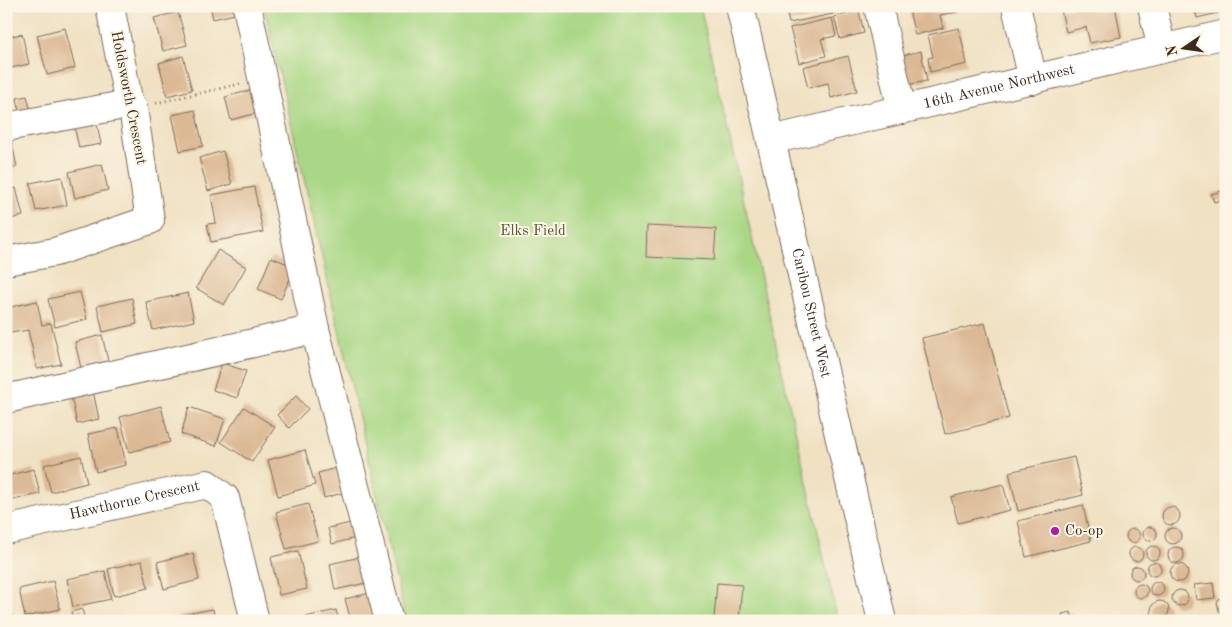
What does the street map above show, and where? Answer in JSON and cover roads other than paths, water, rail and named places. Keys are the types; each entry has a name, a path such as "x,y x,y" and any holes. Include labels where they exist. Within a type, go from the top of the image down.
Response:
{"street":[{"name":"Holdsworth Crescent","path":"6,262 55,252 150,220 131,106 110,6"},
{"path":"247,6 264,79 315,329 389,621"},
{"name":"Caribou Street West","path":"740,6 882,621"},
{"path":"878,6 902,110"},
{"path":"1016,6 1033,80"},
{"path":"1152,6 1162,49"},
{"name":"16th Avenue Northwest","path":"771,140 1226,34"},
{"path":"6,127 131,106"},
{"path":"6,399 315,329"},
{"name":"Hawthorne Crescent","path":"6,530 207,484 226,498 255,621"}],"place":[{"name":"Co-op","path":"1055,531"}],"park label":[{"name":"Elks Field","path":"533,231"}]}
